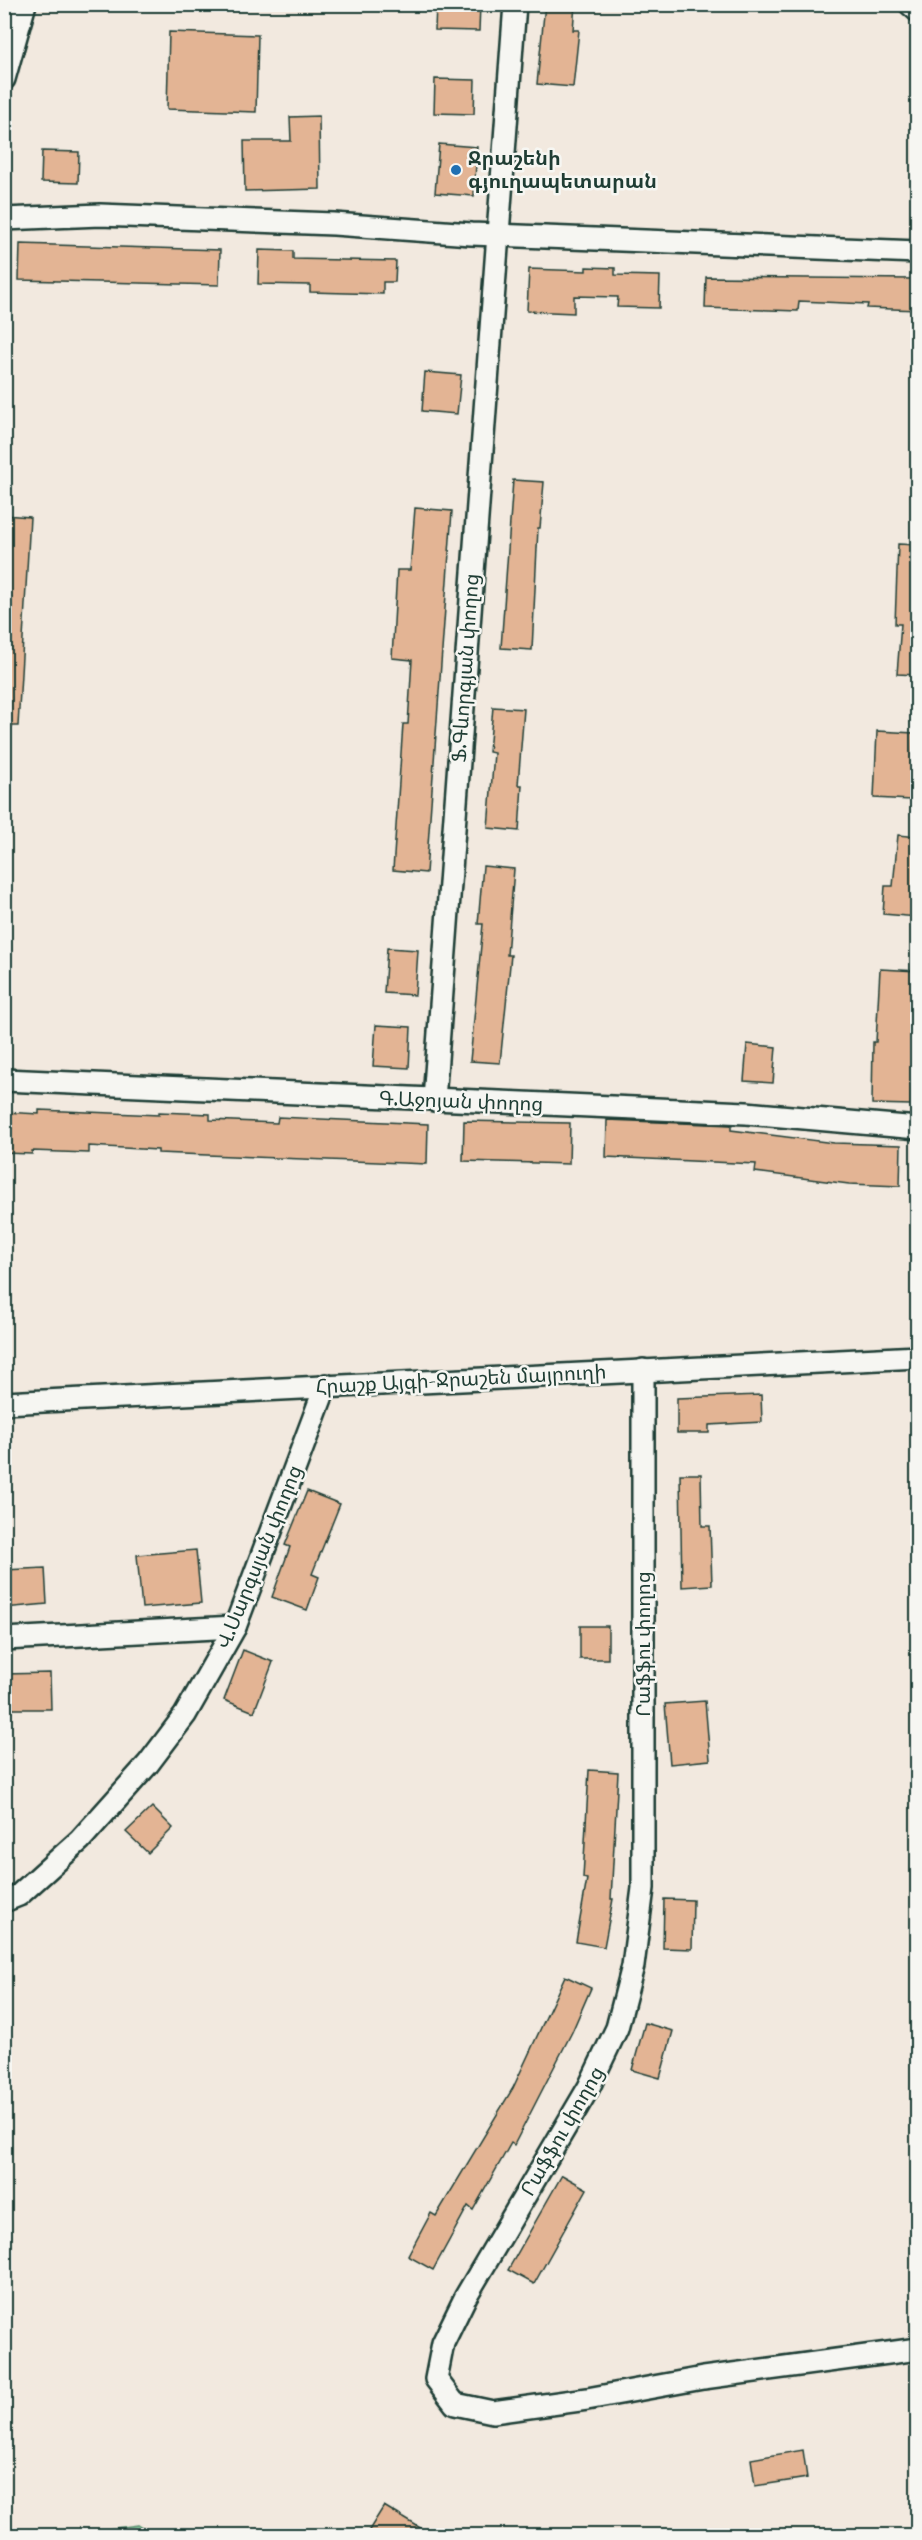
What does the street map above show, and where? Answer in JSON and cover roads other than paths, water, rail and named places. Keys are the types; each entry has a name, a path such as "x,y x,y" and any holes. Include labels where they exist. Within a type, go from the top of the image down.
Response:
{"street":[{"path":"4,79 25,4"},
{"name":"Ֆ.Գևորգյան փողոց","path":"434,1100 515,4"},
{"path":"910,4 918,11"},
{"path":"4,219 100,215 323,224 497,235 918,252"},
{"name":"Գ.Աջոյան փողոց","path":"4,1080 746,1113 918,1128"},
{"name":"Հրաշք Այգի-Ջրաշեն մայրուղի","path":"4,1403 918,1357"},
{"name":"Րաֆֆու փողոց","path":"643,1370 643,1888 633,1966 617,2028 589,2087 466,2296 443,2343 436,2379 455,2404 493,2412 587,2399 703,2378 918,2349"},
{"name":"Վ.Սարգսյան փողոց","path":"4,1901 19,1895 80,1840 148,1764 185,1715 235,1627 326,1385"},
{"path":"4,1639 235,1627"}],"place":[{"name":"Ջրաշենի գյուղապետարան","path":"456,170"}]}
